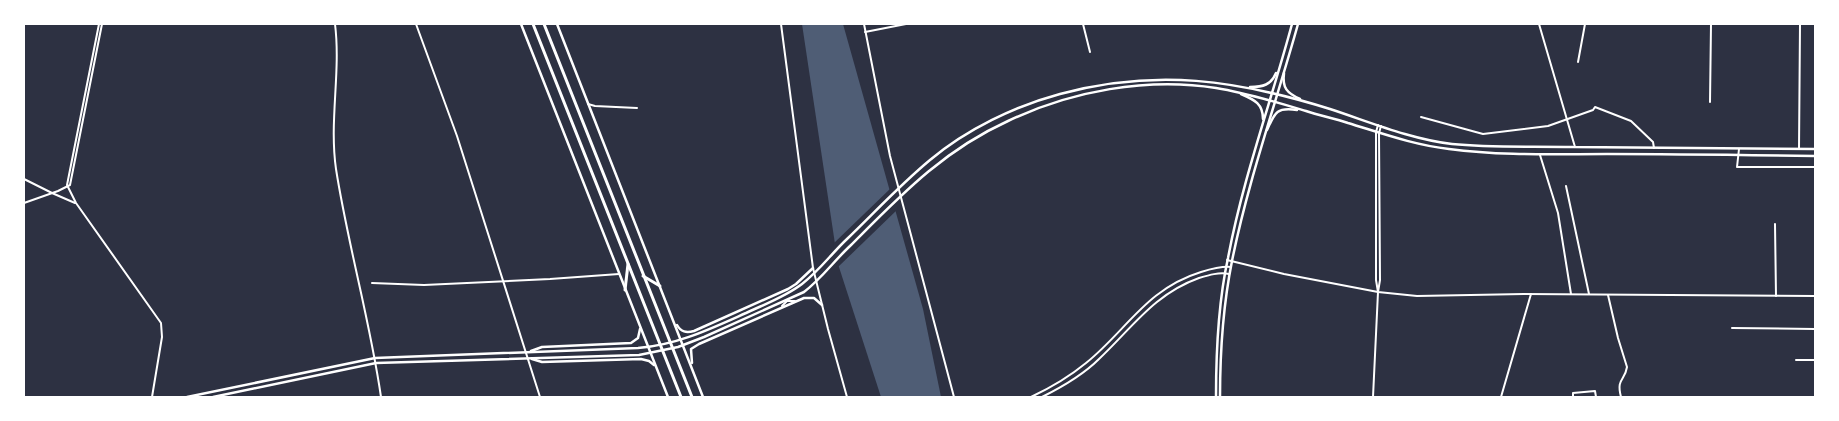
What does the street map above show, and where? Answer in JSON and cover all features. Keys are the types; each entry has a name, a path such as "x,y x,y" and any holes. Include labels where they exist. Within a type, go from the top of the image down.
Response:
{"highway":[{"path":"533,24 681,397"},
{"path":"544,24 692,397"},
{"path":"626,290 628,263"},
{"path":"643,276 660,286"}],"main road":[{"path":"521,24 668,397"},
{"path":"557,24 703,397"},
{"path":"1218,397 1222,343 1232,261 1264,136 1272,93 1292,24"},
{"path":"1218,397 1218,330 1227,260 1261,130 1276,94 1298,24"},
{"path":"187,397 375,358 638,348 664,345 696,335 792,291 804,283 893,194 932,159 979,128 1029,104 1056,95 1113,83 1157,79 1258,87 1268,84 1273,80 1280,65"},
{"path":"1284,69 1283,82 1285,90 1308,103"},
{"path":"213,397 376,363 639,355 678,347 804,292 900,196 938,162 978,136 1008,121 1084,94 1146,86 1194,86 1236,92 1272,100 1412,143 1446,149 1504,154 1815,156"},
{"path":"1240,86 1308,103 1379,126 1431,140 1451,143 1489,146 1815,149"},
{"path":"1236,92 1254,100 1262,107 1261,130"},
{"path":"1264,136 1272,118 1277,112 1285,109 1302,110"},
{"path":"674,320 681,330 694,331 788,289 813,268"},
{"path":"693,369 690,352 693,347 797,301 810,297 822,305"},
{"path":"526,353 542,348 631,343 638,337 640,328"},
{"path":"528,358 542,362 640,359 649,361 656,367"}],"street":[{"path":"98,24 67,186 76,203 161,323 162,337 152,397"},
{"path":"24,202 70,185 102,24"},
{"path":"335,24 337,55 336,167 354,264 376,363 381,397"},
{"path":"416,24 457,136 540,397"},
{"path":"781,24 813,268 847,397"},
{"path":"864,24 898,190 954,397"},
{"path":"866,32 906,24"},
{"path":"1083,24 1090,52"},
{"path":"1539,24 1575,147"},
{"path":"1578,62 1586,24"},
{"path":"1710,102 1711,24"},
{"path":"1799,149 1800,24"},
{"path":"588,104 637,108"},
{"path":"1421,117 1483,134 1548,126 1593,110 1595,107 1631,121 1653,142 1654,148"},
{"path":"1373,397 1378,292 1376,280 1379,126"},
{"path":"1739,148 1737,167 1815,167"},
{"path":"1540,154 1558,213 1571,294"},
{"path":"24,179 76,203"},
{"path":"1566,186 1589,294"},
{"path":"1774,224 1776,296"},
{"path":"1227,260 1284,274 1378,292 1417,296 1531,294 1815,296"},
{"path":"1031,397 1058,383 1087,363 1146,303 1170,286 1190,275 1210,269 1231,267"},
{"path":"372,283 424,285 504,282 619,274"},
{"path":"1042,397 1070,382 1098,360 1140,316 1168,293 1190,281 1207,276 1230,274"},
{"path":"1501,397 1531,294"},
{"path":"1608,294 1627,367 1620,380 1621,397"},
{"path":"782,308 787,301 797,301"},
{"path":"1732,328 1815,329"},
{"path":"1796,360 1815,360"},
{"path":"1573,397 1573,393 1595,392 1596,397"}],"water":[{"path":"802,24 843,24 923,309 941,397 881,397 838,264"}],"pier":[{"path":"892,187 898,209 837,268 833,244"}]}
